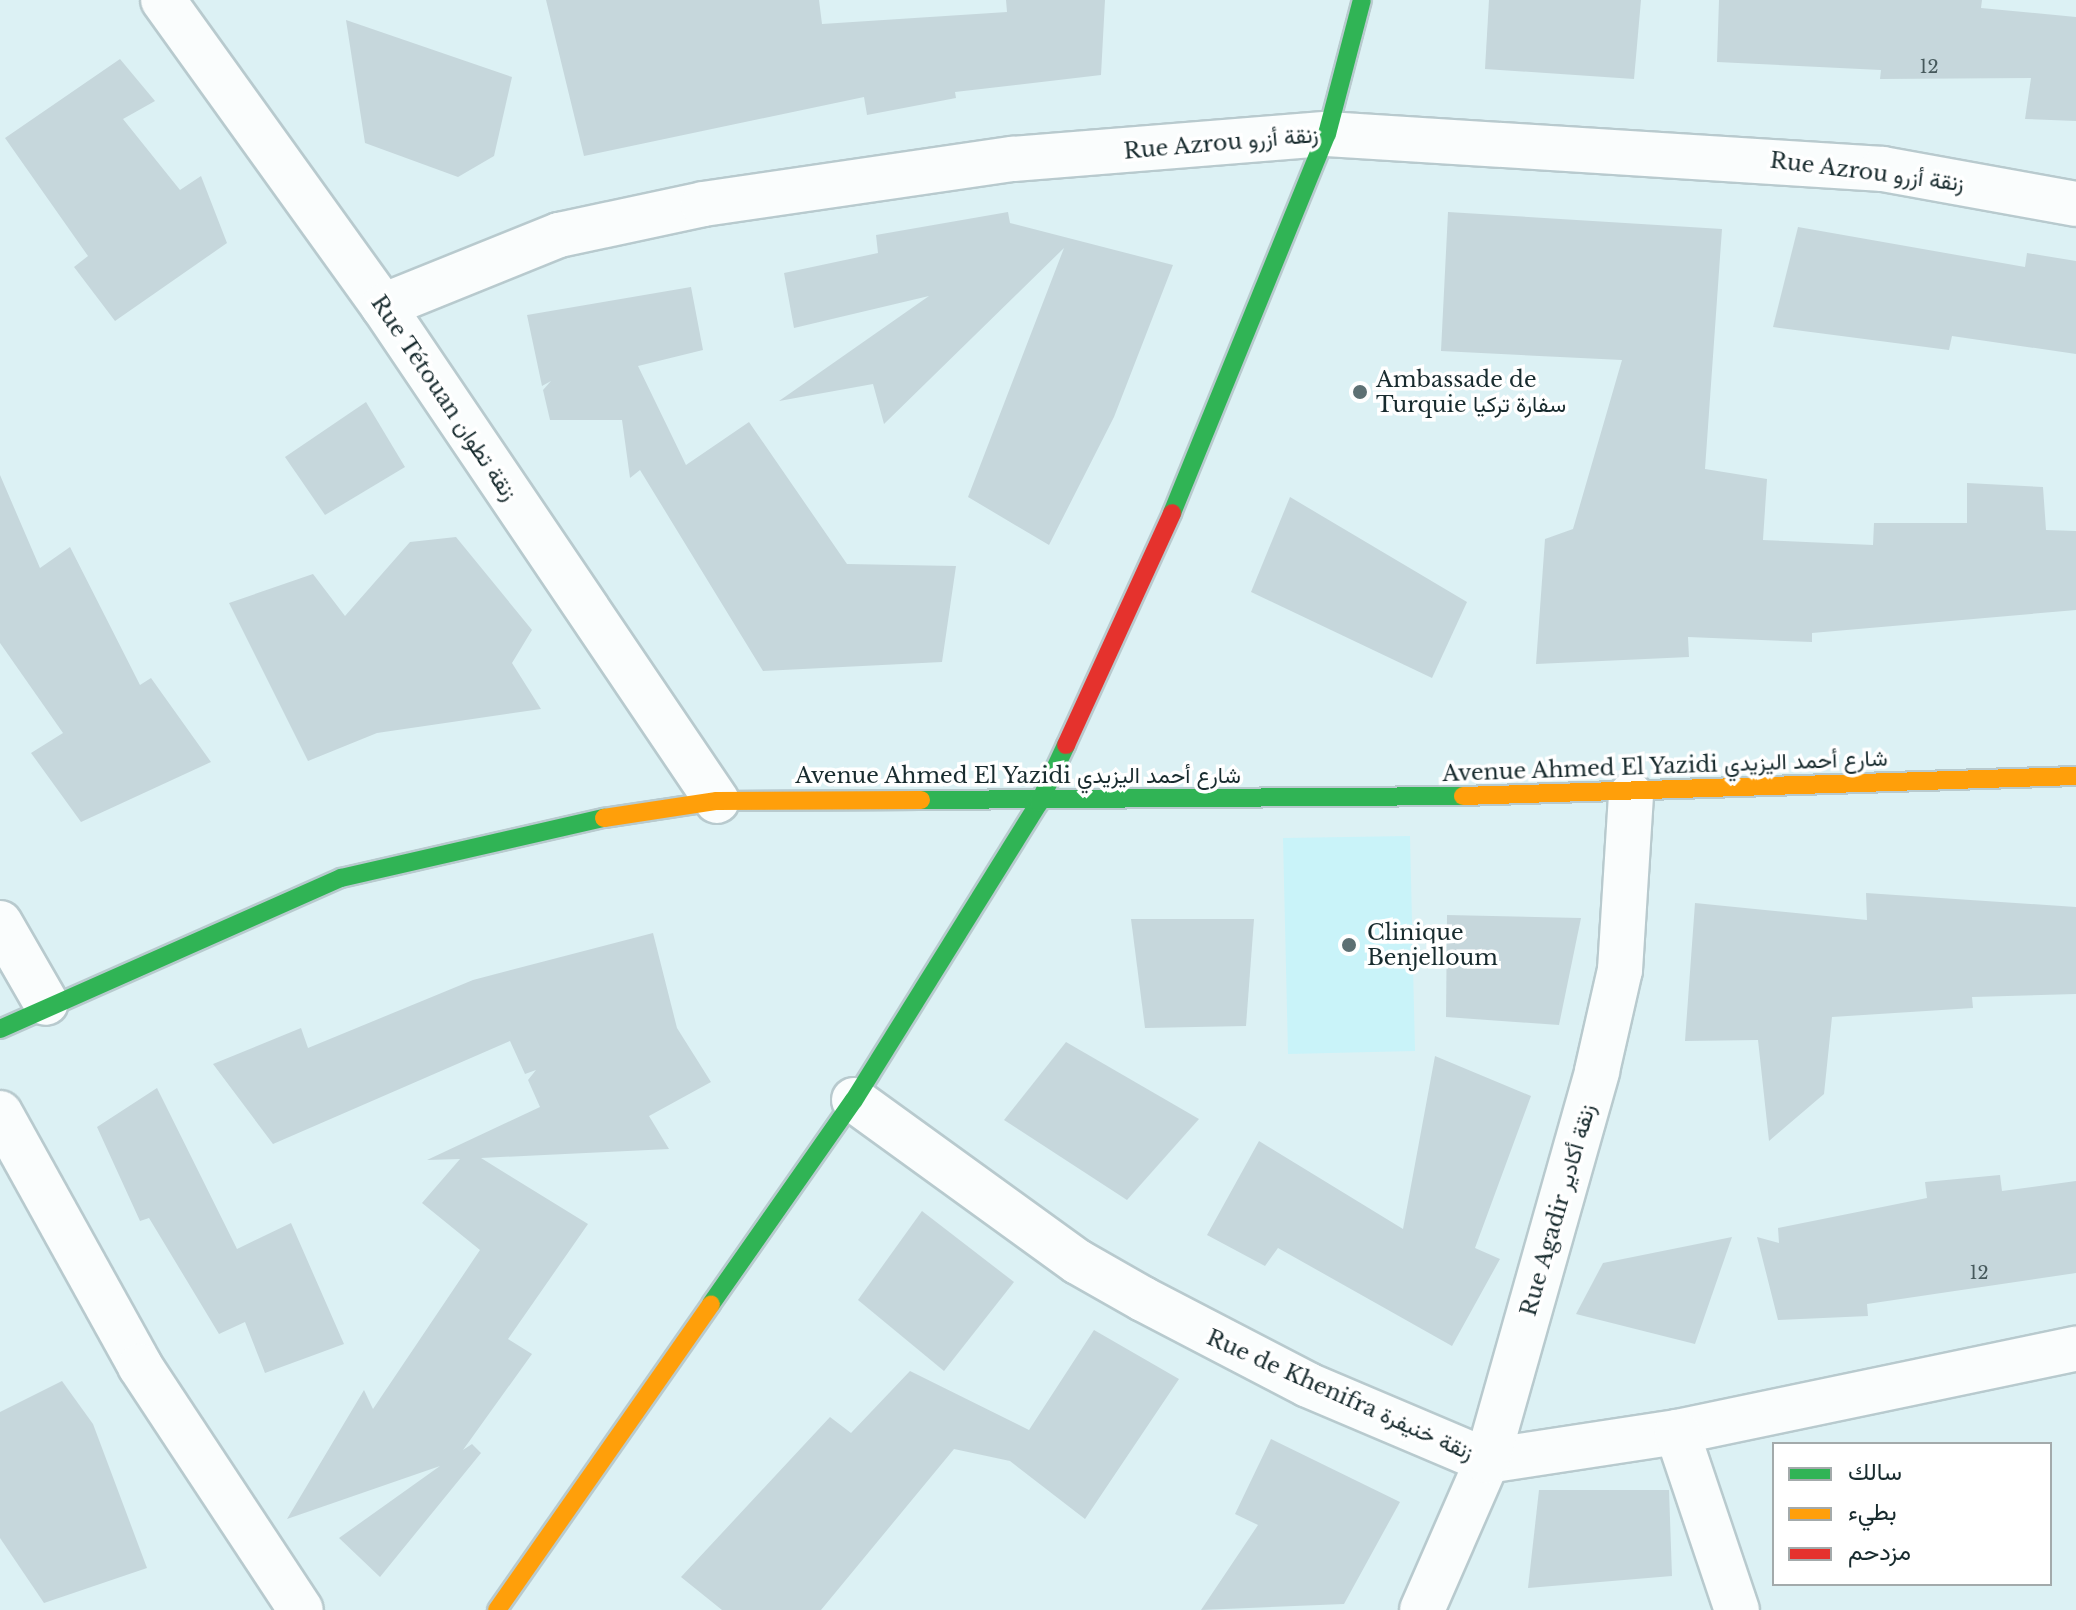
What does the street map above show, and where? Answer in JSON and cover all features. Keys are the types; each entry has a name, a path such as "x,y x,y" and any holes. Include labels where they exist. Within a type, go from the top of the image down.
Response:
{"street":[{"name":"Rue Tétouan زنقة تطوان","path":"163,0 383,306 717,801"},
{"path":"497,1610 854,1100 1039,803 1219,410 1327,134 1362,0"},
{"name":"Rue Azrou زنقة أزرو","path":"383,306 559,235 703,204 1013,159 1327,134 1883,169 2076,204"},
{"name":"Avenue Ahmed El Yazidi شارع أحمد اليزيدي","path":"0,1029 46,1003 355,874 551,826 717,801 1039,803 1631,795 2076,776"},
{"name":"Rue Agadir زنقة أكادير","path":"1422,1610 1487,1461 1620,970 1631,795"},
{"path":"0,923 46,1003"},
{"name":"Rue de Khenifra زنقة خنيفرة","path":"854,1100 1078,1262 1308,1385 1487,1461 1677,1432 2076,1349"},
{"path":"0,1113 140,1366 301,1610"},
{"path":"1677,1432 1737,1610"}],"shaded area":[{"name":"Clinique Benjelloum","path":"1410,836 1415,1051 1288,1054 1283,838"}],"building":[{"path":"546,0 819,0 822,24 1007,12 1006,0 1105,0 1101,75 955,92 956,98 867,115 864,97 584,156"},
{"path":"1489,0 1641,0 1634,79 1485,69"},
{"path":"1719,0 1982,0 1981,8 2076,17 2076,121 2025,119 2031,78 1880,79 1881,70 1717,62"},
{"path":"346,20 512,77 494,156 458,177 365,143"},
{"path":"120,59 155,101 123,119 180,190 201,176 227,243 115,321 74,267 88,256 5,138"},
{"path":"1008,212 1010,223 1173,265 1114,417 1049,545 968,497 1064,248 884,424 873,384 779,401 929,296 794,328 784,273 878,253 876,235"},
{"path":"1448,212 1722,229 1705,469 1767,479 1763,540 1873,545 1874,523 1967,523 1967,483 2043,487 2046,530 2076,531 2076,610 1812,633 1812,642 1688,637 1689,657 1536,664 1545,539 1573,529 1622,360 1441,351"},
{"path":"1798,227 2025,267 2027,253 2076,261 2076,354 1952,336 1949,350 1773,327"},
{"path":"691,287 703,350 638,366 686,465 749,422 847,564 956,566 942,662 763,671 640,470 630,478 622,420 550,420 543,390 551,381 542,386 527,315"},
{"path":"366,402 405,467 325,515 285,457"},
{"path":"0,475 40,568 70,547 140,685 151,678 211,762 81,822 31,753 63,733 0,643"},
{"path":"1290,497 1467,602 1432,678 1251,592"},
{"path":"456,537 532,630 512,663 541,709 377,733 308,761 229,603 313,574 345,616 410,542"},
{"path":"1866,893 2076,907 2076,994 1972,997 1973,1008 1832,1017 1824,1094 1769,1141 1758,1040 1685,1041 1695,903 1867,920"},
{"path":"1447,915 1581,918 1559,1025 1446,1017"},
{"path":"1131,919 1254,919 1246,1026 1145,1028"},
{"path":"653,933 677,1028 711,1082 649,1116 669,1149 481,1158 588,1224 508,1339 532,1354 463,1450 472,1444 481,1453 380,1577 339,1538 440,1466 287,1519 364,1390 373,1409 480,1250 422,1203 460,1159 427,1160 540,1107 528,1080 536,1070 525,1074 510,1041 273,1144 213,1064 301,1028 308,1048 473,980"},
{"path":"1066,1042 1199,1119 1127,1200 1004,1120"},
{"path":"1435,1056 1531,1096 1475,1248 1500,1259 1452,1346 1278,1248 1265,1266 1207,1235 1259,1141 1403,1229"},
{"path":"157,1088 237,1249 291,1223 344,1344 265,1373 245,1322 219,1334 149,1218 140,1221 97,1127"},
{"path":"2000,1175 2002,1191 2076,1181 2076,1273 1867,1304 1868,1316 1778,1320 1757,1237 1779,1243 1778,1228 1927,1198 1925,1182"},
{"path":"922,1211 1014,1282 944,1371 858,1300"},
{"path":"1732,1237 1695,1344 1576,1314 1603,1263"},
{"path":"1094,1330 1179,1379 1085,1519 1010,1461 954,1449 821,1610 722,1610 681,1577 830,1417 851,1433 910,1371 1029,1430"},
{"path":"62,1381 93,1424 147,1568 44,1603 0,1538 0,1412"},
{"path":"1271,1439 1400,1502 1344,1604 1201,1610 1258,1525 1235,1514"},
{"path":"1539,1490 1669,1490 1672,1576 1528,1588"}],"traffic: fast":[{"path":"1172,513 1327,134 1362,0"},
{"path":"711,1304 854,1100 1039,803 1066,745"},
{"path":"921,800 1463,796"},
{"path":"0,1029 341,878 604,818"}],"traffic: slow":[{"path":"1463,796 2076,776"},
{"path":"604,818 717,801 921,800"},
{"path":"497,1610 711,1304"}],"traffic: jam":[{"path":"1066,745 1172,513"}],"place":[{"name":"Ambassade de Turquie سفارة تركيا","path":"1360,392"},
{"name":"Clinique Benjelloum","path":"1349,945"}]}
